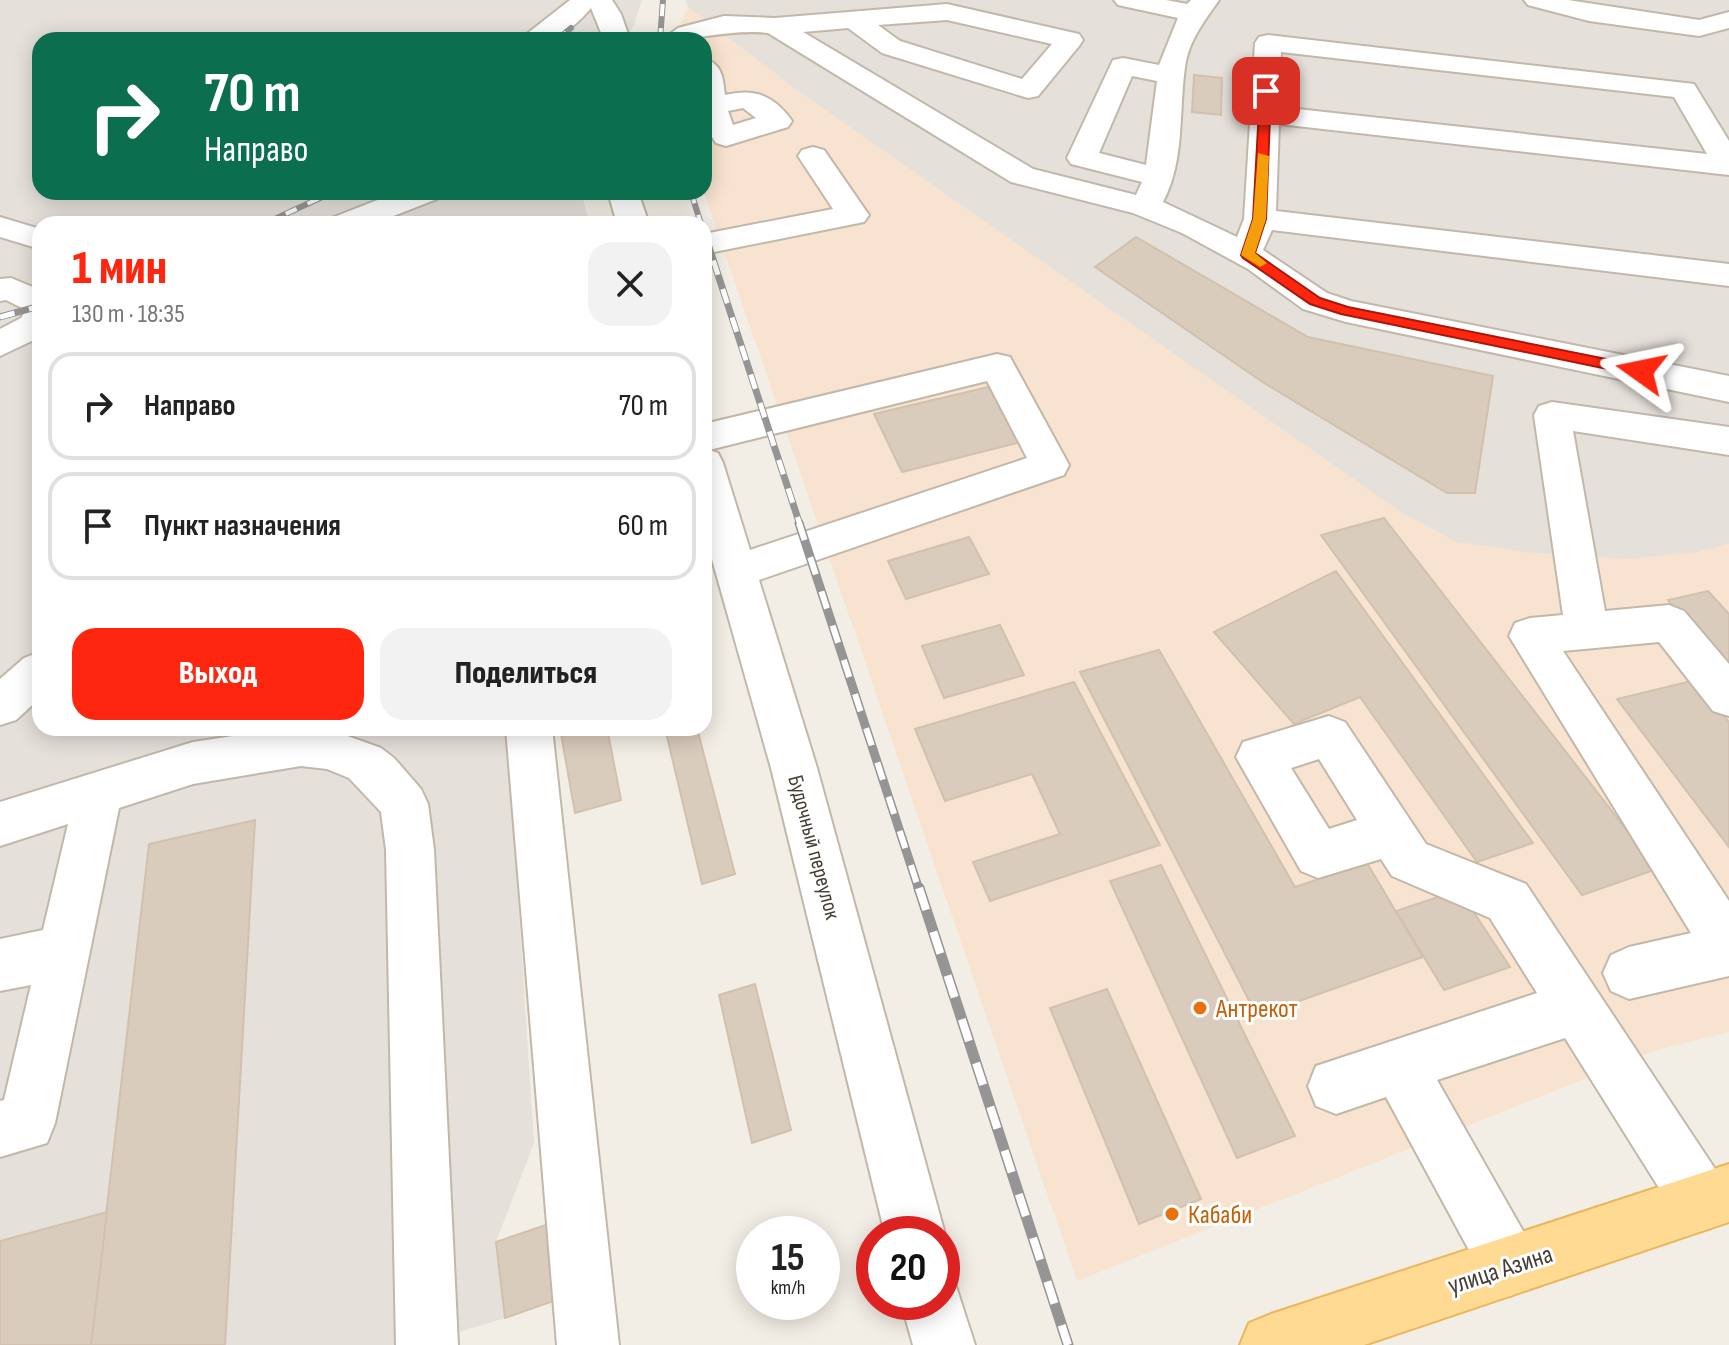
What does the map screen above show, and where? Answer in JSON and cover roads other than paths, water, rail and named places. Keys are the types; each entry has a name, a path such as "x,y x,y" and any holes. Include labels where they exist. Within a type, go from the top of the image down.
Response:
{"main road":[{"name":"улица Азина","path":"1271,1345 1716,1198"}],"street":[{"path":"544,32 571,15 584,0"},
{"path":"599,0 614,32"},
{"path":"1127,0 1199,7 1173,58 1160,177 1144,206"},
{"path":"1537,0 1589,6 1699,28 1729,20"},
{"path":"689,32 699,26 758,16 851,18 947,12 1070,40 1028,90 891,47 851,18"},
{"path":"758,16 1022,176 1144,206 1193,226 1248,255 1315,301 1346,311 1729,389"},
{"path":"1248,255 1260,219 1268,43 1684,90 1729,166"},
{"path":"1160,177 1082,158 1123,66 1172,76"},
{"path":"712,99 713,106"},
{"path":"1265,114 1729,166"},
{"path":"712,242 853,215 813,156"},
{"path":"365,216 406,200"},
{"path":"1260,219 1729,275"},
{"path":"0,227 32,237"},
{"path":"0,290 11,289 32,311"},
{"path":"0,344 32,323"},
{"path":"712,436 997,366 1050,465 736,571"},
{"path":"1587,630 1552,415 1729,441"},
{"name":"Будочный переулок","path":"712,490 794,768 910,1216"},
{"path":"1629,973 1729,949 1530,636 1669,623 1729,697"},
{"path":"0,706 32,678"},
{"path":"530,736 588,1345"},
{"path":"0,824 193,763 334,738 365,763 404,804 410,850 427,1345"},
{"path":"0,1129 27,1123 99,792"},
{"path":"1391,833 1409,860 1508,901 1577,1007 1716,1198"},
{"path":"0,965 64,952"},
{"path":"1336,1086 1577,1007"},
{"path":"1398,1065 1510,1266"},
{"path":"937,1320 944,1345"}],"railway":[{"path":"661,32 663,0"},
{"path":"566,32 571,28"},
{"path":"281,216 316,200"},
{"path":"694,200 698,216"},
{"path":"712,256 800,525"},
{"path":"0,317 32,308"},
{"path":"799,523 919,890"},
{"path":"919,888 1068,1345"}],"place":[{"name":"Антрекот","path":"1200,1008"},
{"name":"Кабаби","path":"1172,1214"}]}
